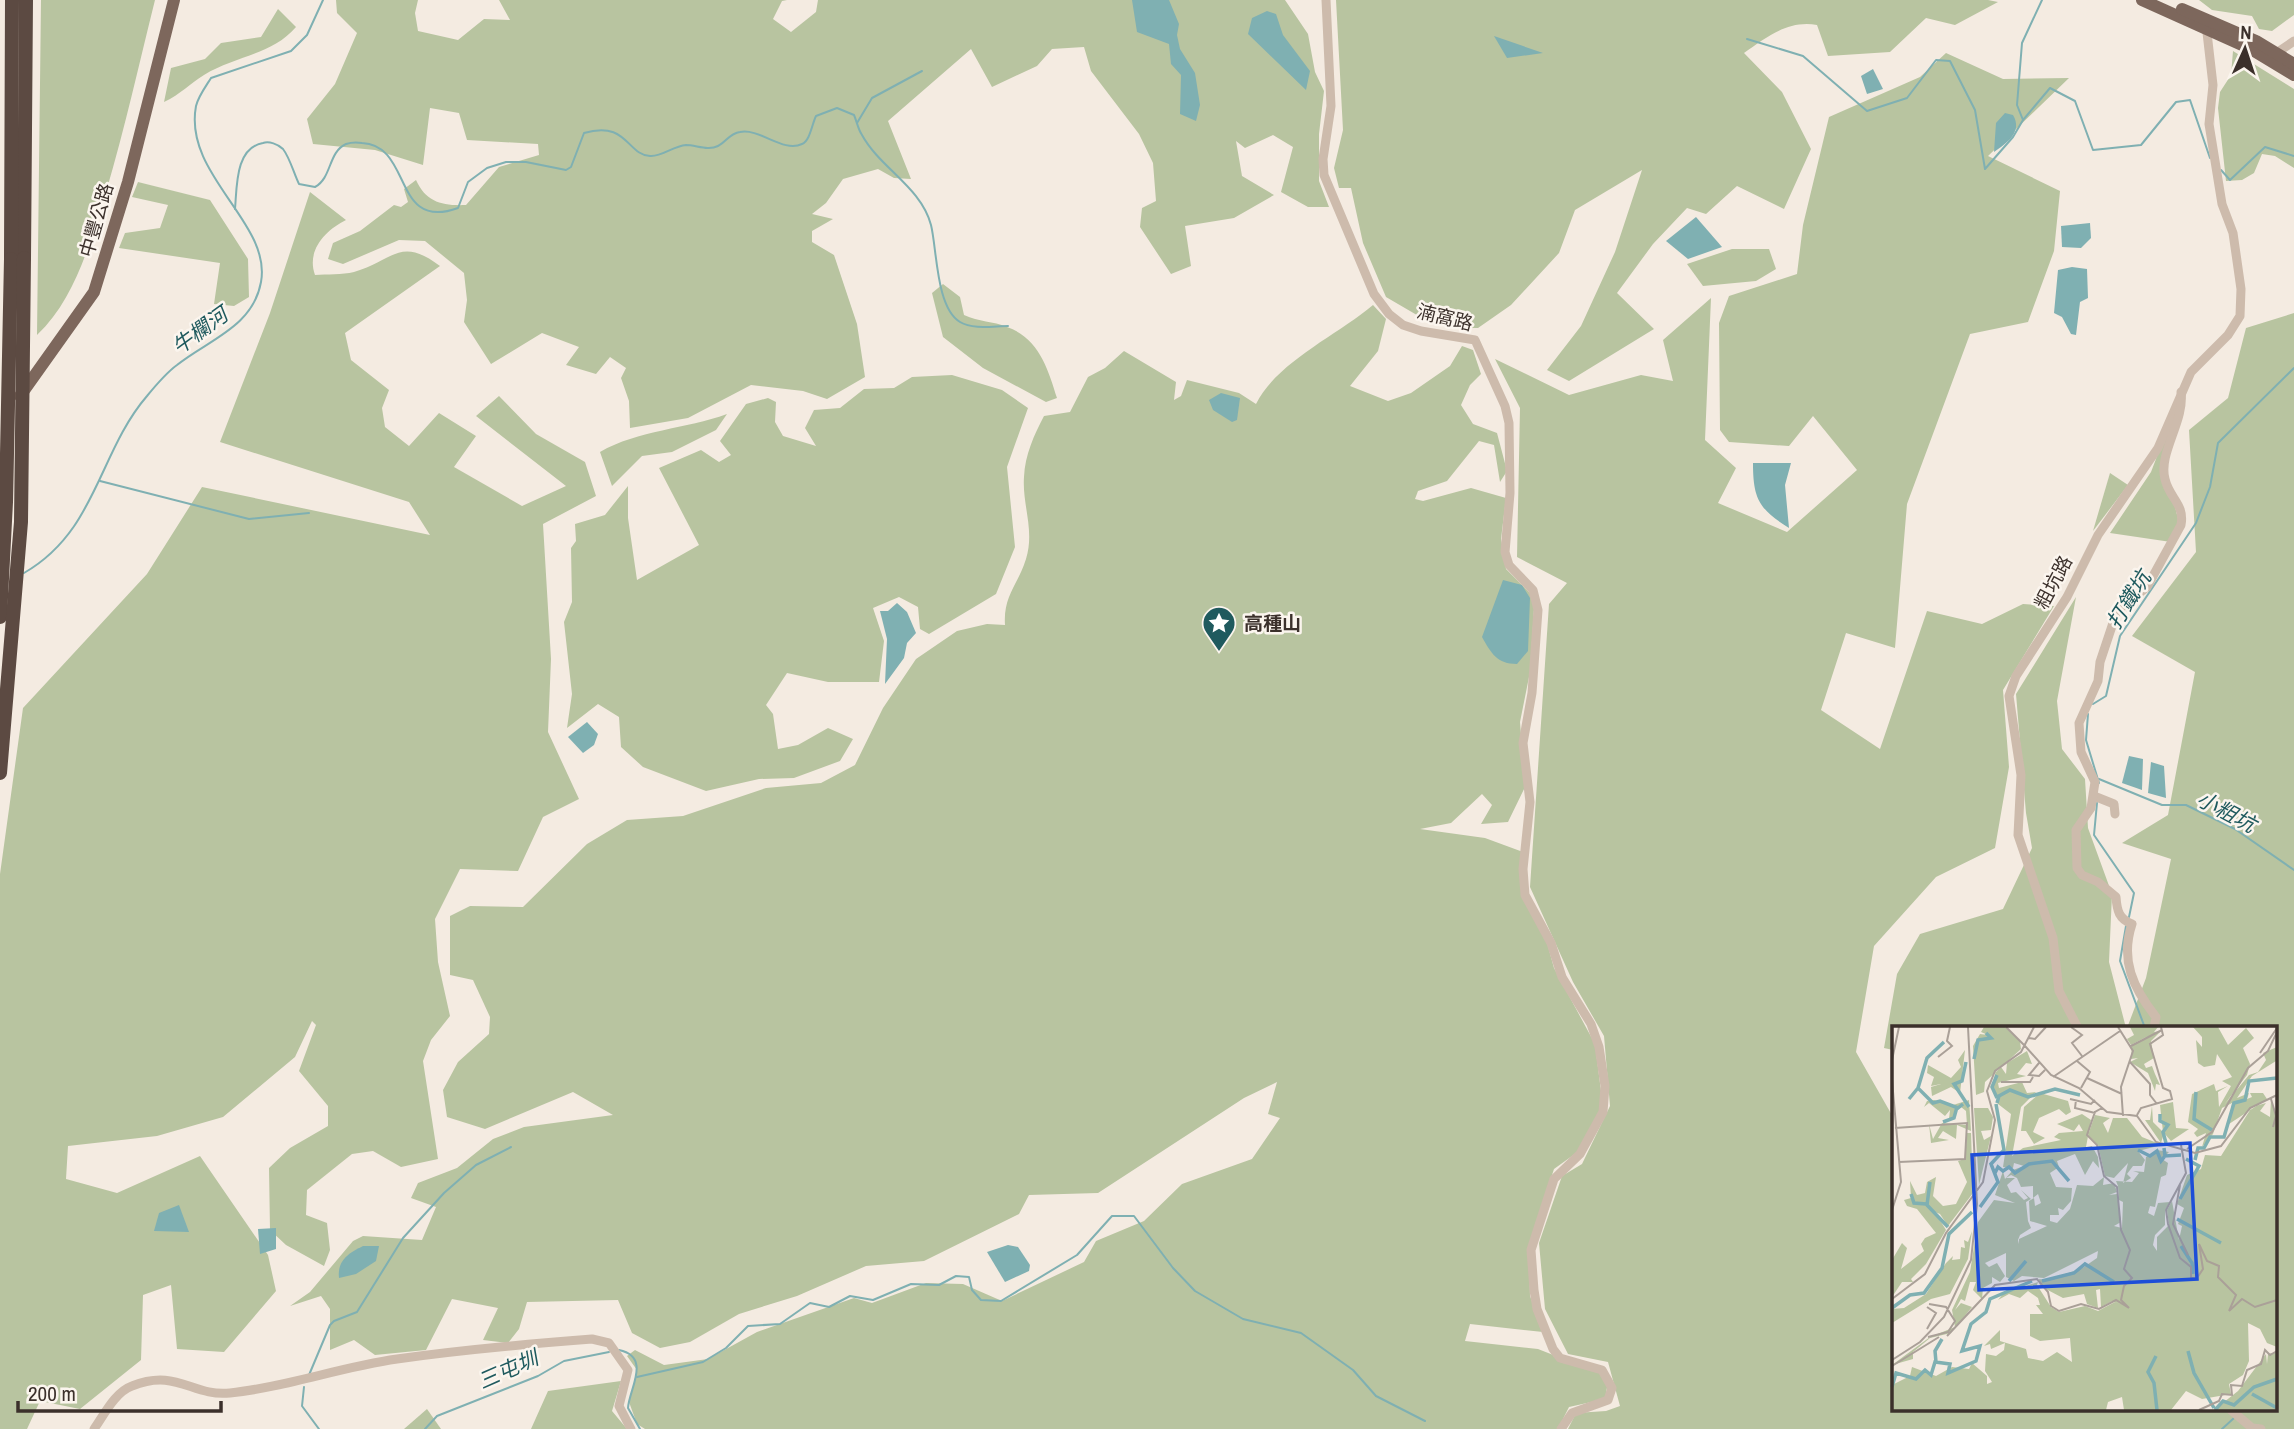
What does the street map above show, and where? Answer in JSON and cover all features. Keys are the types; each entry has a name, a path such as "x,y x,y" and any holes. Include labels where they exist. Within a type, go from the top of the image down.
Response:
{"highway":[{"path":"0,773 20,534 18,259 12,0"},
{"path":"0,617 18,259 26,0"}],"main road":[{"name":"中豐公路","path":"0,425 80,303 102,250 166,0"},
{"name":"中豐公路","path":"0,412 94,292 108,253 174,0"},
{"path":"2142,0 2206,24"},
{"path":"2162,0 2206,24 2294,64"},
{"path":"2272,56 2294,75"}],"street":[{"name":"湳窩路","path":"1326,0 1331,106 1323,159 1324,175 1381,305 1403,325 1475,340 1505,405 1509,423 1510,493 1505,552 1509,565 1536,598 1534,674 1523,743 1530,802 1523,869 1525,895 1551,943 1562,977 1591,1024 1599,1046 1605,1086 1603,1112 1580,1154 1554,1178 1531,1250 1537,1310 1553,1349 1564,1361 1602,1370 1612,1388 1608,1400 1572,1413 1561,1429"},
{"name":"粗坑路","path":"2077,1026 2059,991 2053,938 2018,835 2021,775 2009,696 2016,676 2067,597 2098,535 2158,448 2180,390 2196,364 2228,335 2240,316 2241,289 2233,233 2222,204 2218,166 2209,124 2213,85 2206,24"},
{"path":"2272,56 2294,41"},
{"path":"2154,1026 2156,1017 2142,999 2126,954 2128,923 2117,910 2116,897 2082,875 2077,868 2076,830 2091,808 2094,796 2092,770 2081,752 2080,723 2098,681 2100,662 2117,611 2147,587 2180,525 2183,515 2179,502 2165,480 2165,464 2183,406 2180,390"},
{"path":"2094,796 2114,804 2115,814"},
{"path":"94,1429 113,1402 134,1385 175,1380 210,1392 228,1393 308,1381 395,1359 592,1339 609,1343 628,1370 629,1378 619,1406 631,1429"},
{"path":"2234,1414 2252,1428 2261,1429"}],"green space":[{"path":"41,0 155,0 106,192 87,249 72,287 51,320 37,335"},
{"path":"336,0 418,0 415,13 418,31 458,40 484,19 510,20 499,0 787,0 782,1 773,19 791,32 816,12 818,0 1285,0 1308,34 1315,72 1324,91 1319,134 1319,181 1329,207 1308,207 1281,192 1293,147 1273,135 1245,148 1236,141 1242,176 1274,195 1234,218 1185,226 1191,266 1171,274 1140,227 1142,208 1156,201 1153,163 1139,134 1091,71 1084,47 1052,49 1037,66 992,87 971,49 888,121 911,179 894,178 878,169 843,179 826,203 812,214 833,219 812,231 812,242 834,255 857,324 865,377 827,399 803,391 751,385 688,418 630,428 629,401 621,378 626,368 610,357 596,374 566,365 579,347 542,333 491,364 464,322 467,300 464,273 425,241 399,240 343,264 328,259 333,243 360,231 394,205 401,207 408,202 404,189 416,180 425,193 436,201 449,205 466,205 499,167 539,155 538,144 467,140 459,113 430,108 423,165 375,150 313,144 307,119 335,84 357,33 337,13"},
{"path":"1336,0 1998,2 1955,25 1926,18 1890,52 1828,56 1817,25 1806,24 1778,31 1744,53 1782,92 1811,149 1784,209 1737,186 1706,214 1687,208 1653,244 1617,293 1654,329 1569,381 1547,370 1581,326 1615,252 1642,170 1575,210 1559,253 1511,305 1478,328 1422,318 1386,297 1363,243 1351,188 1339,188 1334,168 1343,130"},
{"path":"2199,0 2294,0 2294,15 2272,31 2259,29 2252,16 2212,10"},
{"path":"278,9 296,27 286,36 276,44 199,78 164,102 171,68 205,59 221,43 261,37"},
{"path":"2233,51 2294,89 2294,168 2275,156 2262,154 2254,173 2242,180 2226,181 2218,108 2220,92 2231,75"},
{"path":"1946,53 2003,79 2069,78 1988,156 2060,191 2054,251 2028,322 1970,334 1907,504 1895,648 1846,633 1821,710 1880,749 1927,611 1982,624 2023,604 2054,606 2003,690 2009,767 1995,848 1936,877 1874,946 1856,1052 1892,1115 1892,1412 2276,1412 2276,1026 2128,1026 2146,978 2171,859 2122,843 2168,815 2195,672 2132,636 2196,552 2189,430 2228,398 2246,328 2294,313 2294,1429 1568,1429 1576,1413 1606,1411 1620,1406 1608,1362 1568,1354 1545,1309 1539,1243 1562,1176 1582,1164 1610,1106 1604,1036 1573,982 1530,887 1549,604 1567,583 1517,557 1520,408 1495,359 1569,395 1641,375 1673,381 1663,340 1711,298 1705,440 1736,468 1718,503 1787,532 1857,470 1813,416 1789,446 1729,442 1720,430 1719,323 1729,296 1797,274 1803,225 1829,117 1920,77"},
{"path":"138,182 210,200 248,259 249,297 234,306 214,304 220,263 119,248 125,233 160,228 168,205 132,197"},
{"path":"310,192 346,220 331,229 316,249 313,257 315,275 354,272 397,253 406,252 426,257 440,266 345,333 351,360 389,390 382,408 385,427 409,446 439,413 476,436 454,467 522,506 566,486 476,416 499,396 536,434 585,462 596,496 543,524 551,659 548,732 579,799 543,817 518,871 460,869 435,919 438,962 450,1016 431,1040 423,1061 438,1159 401,1167 373,1151 352,1154 307,1190 306,1215 327,1223 330,1250 324,1266 286,1245 270,1230 269,1168 290,1148 328,1126 328,1106 299,1071 316,1025 312,1021 295,1057 223,1117 157,1136 68,1146 66,1179 117,1193 200,1156 268,1255 276,1291 224,1352 177,1349 171,1285 143,1295 141,1360 80,1409 40,1401 27,1429 0,1429 0,874 23,708 147,574 202,487 430,535 409,502 220,442 270,313"},
{"path":"1732,249 1769,249 1776,269 1756,281 1703,286 1687,264"},
{"path":"943,284 960,297 964,315 1007,327 1018,332 1035,347 1046,366 1057,398 1046,402 983,368 943,337 932,293"},
{"path":"1373,305 1386,319 1378,351 1350,386 1388,401 1411,393 1450,366 1462,346 1473,350 1481,374 1470,385 1461,405 1473,424 1497,433 1507,471 1500,482 1494,445 1479,441 1447,481 1418,491 1415,499 1423,501 1471,488 1506,498 1501,539 1506,569 1532,595 1534,609 1530,672 1520,722 1525,787 1508,822 1481,824 1492,805 1482,794 1451,823 1420,829 1485,838 1523,852 1521,894 1546,939 1554,968 1595,1044 1602,1099 1598,1117 1579,1151 1554,1169 1529,1245 1530,1296 1543,1332 1470,1324 1465,1341 1538,1349 1599,1373 1608,1382 1605,1399 1569,1407 1558,1429 645,1429 637,1424 629,1402 637,1370 627,1356 635,1350 664,1365 708,1359 757,1332 854,1298 872,1303 926,1283 963,1284 1002,1301 1084,1262 1096,1241 1144,1221 1182,1184 1252,1159 1280,1118 1268,1114 1277,1082 1244,1098 1098,1193 1029,1195 1019,1214 924,1261 866,1266 797,1296 739,1314 690,1342 660,1348 632,1333 618,1300 527,1302 519,1329 508,1343 483,1340 498,1308 452,1299 426,1350 375,1355 354,1340 330,1350 330,1309 321,1296 290,1306 310,1292 353,1241 363,1236 422,1240 436,1207 411,1198 418,1183 457,1168 493,1139 524,1127 613,1115 573,1092 485,1129 447,1117 443,1090 458,1062 489,1034 490,1017 473,980 450,975 450,916 470,906 523,907 587,844 627,820 683,816 766,788 821,783 855,765 883,708 916,659 957,631 987,624 1005,625 1006,606 1023,568 1028,548 1029,528 1024,477 1034,438 1044,416 1070,412 1088,377 1105,368 1124,351 1176,382 1174,400 1181,396 1187,380 1239,393 1256,404 1278,375 1292,362"},
{"path":"952,375 1002,390 1028,408 1007,467 1015,547 996,594 929,634 920,629 918,607 899,597 873,608 884,641 879,682 828,682 787,673 766,705 773,714 778,749 798,745 828,728 853,739 840,761 794,778 759,779 706,791 643,767 621,747 619,717 598,704 567,728 572,694 564,622 572,602 571,548 576,541 575,524 605,515 628,486 628,518 637,580 699,545 659,468 701,450 719,462 731,455 720,441 746,404 768,398 776,402 775,422 783,436 816,446 805,428 814,410 840,408 864,389 894,388 912,377"},
{"path":"2174,412 2164,461 2179,523 2171,542 2110,533 2151,472"},
{"path":"727,414 716,430 672,452 642,456 612,486 600,452 646,434"},
{"path":"2110,473 2128,485 2093,531"},
{"path":"2076,597 2057,701 2062,749 2085,779 2088,828 2112,894 2109,962 2125,1026 1892,1026 1892,1050 1884,1048 1897,974 1920,934 2003,909 2032,848 2026,813 2016,694"},
{"path":"621,1381 612,1411 627,1429 531,1429 548,1391"},
{"path":"427,1409 441,1429 404,1429"}],"water":[{"path":"1132,0 1169,0 1179,24 1177,35 1180,49 1195,73 1200,105 1196,121 1180,114 1181,75 1171,64 1169,44 1137,32"},
{"path":"1267,11 1276,14 1283,35 1310,71 1306,90 1248,34 1252,18"},
{"path":"1494,36 1543,53 1507,58"},
{"path":"1873,69 1883,89 1867,94 1861,76"},
{"path":"2005,113 2013,115 2016,121 2015,132 1994,152 1996,123"},
{"path":"1696,217 1722,247 1688,259 1666,241"},
{"path":"2090,223 2091,238 2081,248 2062,247 2061,226"},
{"path":"2072,267 2087,269 2088,298 2080,302 2076,335 2071,334 2062,317 2054,313 2058,270"},
{"path":"1221,393 1240,398 1237,420 1232,422 1213,410 1209,400"},
{"path":"1753,463 1791,463 1785,485 1789,528 1764,509 1760,502 1754,486"},
{"path":"1503,580 1522,585 1530,598 1528,651 1517,664 1500,660 1482,637"},
{"path":"897,603 907,612 916,633 907,643 904,658 885,684 887,639 880,611 888,611"},
{"path":"587,722 598,734 594,745 583,753 568,737"},
{"path":"2129,756 2143,759 2142,790 2122,783"},
{"path":"2151,762 2164,766 2166,798 2148,793"},
{"path":"179,1205 189,1232 154,1231 159,1213"},
{"path":"276,1228 276,1249 260,1254 258,1229"},
{"path":"1008,1245 1018,1247 1030,1265 1029,1271 1005,1282 987,1252"},
{"path":"363,1246 379,1246 376,1261 356,1274 339,1278 342,1262 349,1254"}],"waterway":[{"name":"牛欄河","path":"24,573 48,556 67,536 82,514 131,418 154,388 177,365 228,331 249,310 256,297 261,282 261,260 254,239 202,154 196,131 196,106 211,78 291,51 307,35 323,0"},
{"path":"2042,0 2022,43 2017,105 2023,120 2050,88 2075,101 2093,150 2141,145 2176,102 2190,100 2210,158"},
{"path":"1747,39 1803,56 1867,111 1907,98 1936,60 1950,61 1975,110 1985,169 2013,137 2023,120"},
{"path":"857,123 872,98 922,71"},
{"path":"235,209 237,180 242,160 254,146 265,142 283,149 299,184 315,187 324,178 336,153 346,144 358,142 378,147 389,157 412,199 422,208 437,212 458,208 468,182 487,168 506,162 526,162 566,170 571,167 584,133 598,130 618,134 636,150 650,156 686,145 714,147 740,132 755,133 795,146 805,142 816,116 837,108 854,115 870,147 910,189 926,212 931,225 942,291 952,315 971,326 1008,326"},
{"path":"2221,170 2230,180 2265,147 2294,156"},
{"name":"打鐵坑","path":"2093,704 2106,696 2120,636 2196,523 2210,487 2218,443 2294,368"},
{"path":"100,481 249,519 309,513"},
{"name":"打鐵坑","path":"2088,714 2086,740 2099,783"},
{"name":"小粗坑","path":"2099,779 2162,805 2186,805 2235,829 2294,870"},
{"name":"打鐵坑","path":"2097,803 2094,835 2134,893 2129,917"},
{"name":"打鐵坑","path":"2126,926 2120,961 2144,1026"},
{"path":"309,1375 330,1325 357,1312 403,1238 444,1193 476,1165 511,1147"},
{"path":"637,1377 703,1362 726,1348 748,1326 780,1324 810,1303 829,1307 850,1296 873,1300 911,1284 939,1285 956,1276 969,1277 972,1290 981,1300 1001,1301 1077,1255 1112,1216 1134,1216 1173,1268 1195,1291 1243,1319 1301,1333 1353,1370 1376,1396 1425,1421"},
{"name":"三屯圳","path":"619,1350 629,1354 637,1366 628,1408 640,1429"},
{"name":"三屯圳","path":"425,1429 437,1416 538,1376 564,1361 609,1352"},
{"path":"304,1387 302,1406 319,1429"},
{"name":"打鐵坑","path":"2222,1429 2234,1418"}],"place":[{"name":"高種山","path":"1219,653"}]}
